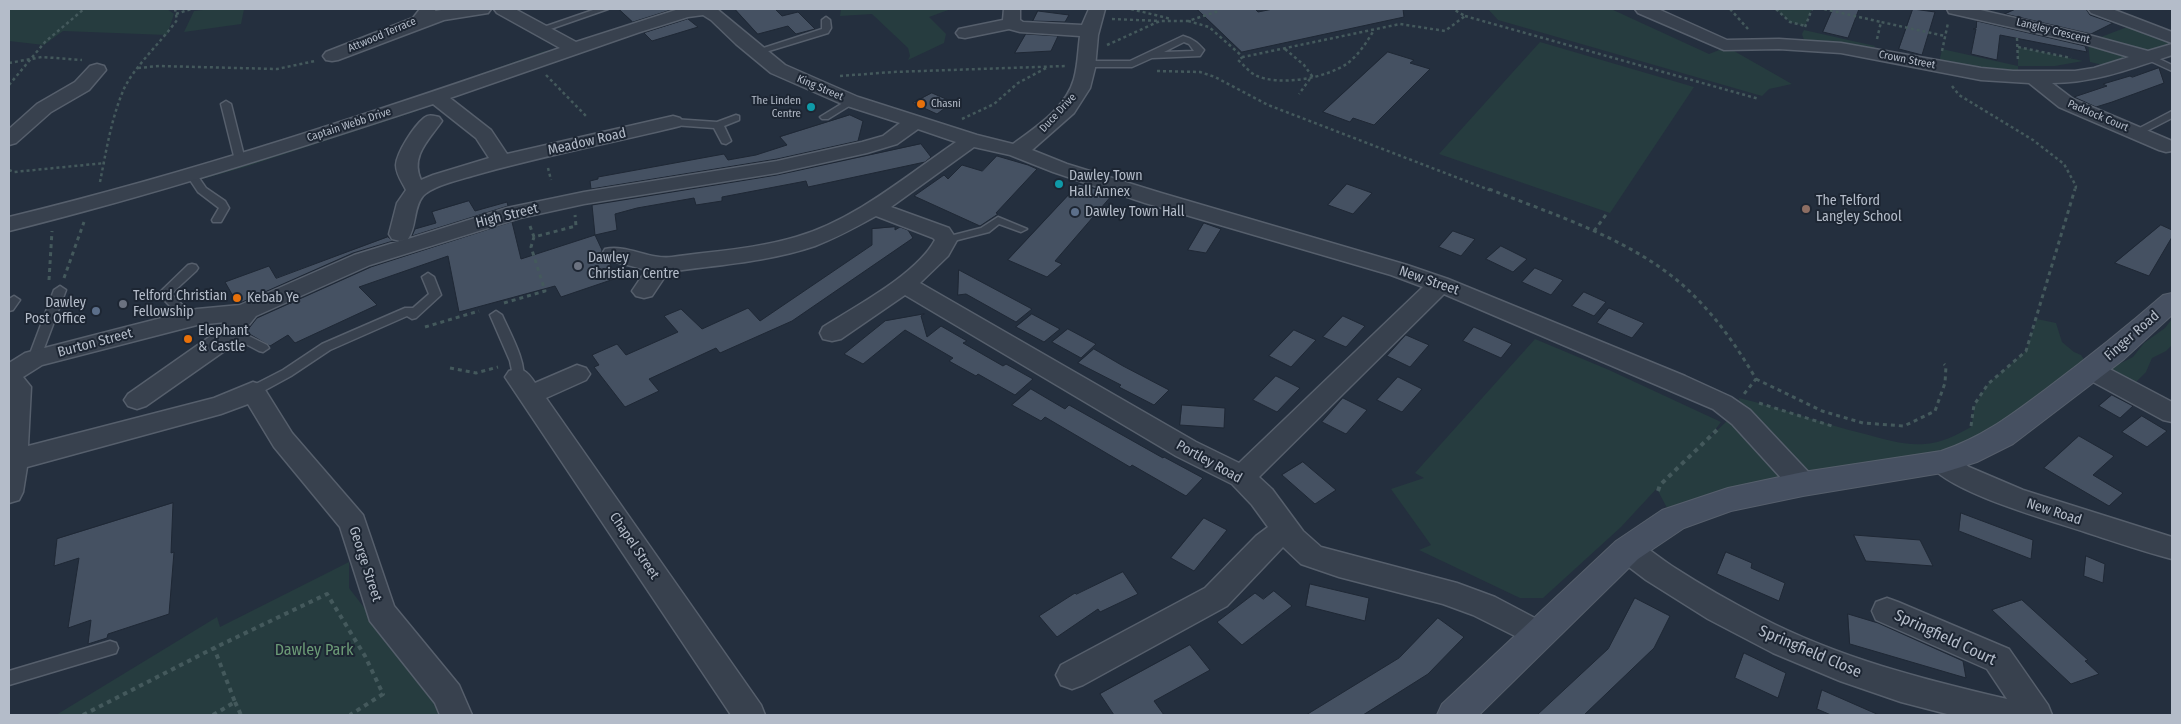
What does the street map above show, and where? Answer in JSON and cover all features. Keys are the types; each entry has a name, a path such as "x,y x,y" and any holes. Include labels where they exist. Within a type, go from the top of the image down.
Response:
{"main road":[{"name":"Finger Road","path":"1457,714 1627,550 1673,519 1721,502 1803,484 1942,462 1966,454 2003,436 2113,353 2172,300"}],"street":[{"name":"Attwood Terrace","path":"332,56 423,15 440,15 482,9"},
{"path":"503,9 572,48"},
{"name":"Crown Street","path":"1644,9 1724,44 1779,44 1841,48 1981,74 2035,78 2075,77 2098,73 2172,49"},
{"path":"2097,9 2172,38"},
{"name":"Captain Webb Drive","path":"9,224 91,204 240,160 436,97 572,48 695,10"},
{"name":"King Street","path":"695,10 706,10 718,16 756,52 778,69 850,101 971,140"},
{"name":"Langley Crescent","path":"1952,13 2017,23 2149,57"},
{"name":"Duce Drive","path":"1017,151 1044,131 1071,102 1081,87 1077,62 1089,31 1104,14"},
{"path":"965,33 1012,16 1020,27 1089,31"},
{"path":"9,139 44,108 82,86 97,70"},
{"name":"Paddock Court","path":"2035,78 2066,103 2166,146"},
{"path":"436,97 484,134 501,162"},
{"path":"400,234 408,203 417,190 407,172 407,162 412,149 432,121"},
{"name":"Meadow Road","path":"417,190 440,179 501,162 673,122"},
{"name":"High Street","path":"138,400 224,339 237,322 362,260 466,226 515,213 584,198 777,167 867,147 890,140 915,122"},
{"path":"614,254 660,266 774,250 805,242 831,232 875,208 971,140"},
{"name":"New Street","path":"971,140 1017,151 1060,168 1153,198 1440,284 1722,403 1741,417 1803,484"},
{"path":"832,333 904,284 944,249 946,240 941,233 875,208"},
{"path":"644,291 660,266"},
{"name":"Portley Road","path":"904,284 1186,449 1242,477 1262,497 1285,530 1311,556 1446,592 1484,606 1511,619 1539,636"},
{"path":"1242,477 1440,284"},
{"name":"Burton Street","path":"9,375 34,359 190,319 237,322"},
{"name":"Finger Road","path":"2091,370 2172,413"},
{"path":"521,378 576,374"},
{"path":"9,375 18,387 9,492"},
{"name":"Chapel Street","path":"521,378 749,715"},
{"path":"12,451 220,405 253,391"},
{"name":"George Street","path":"253,391 283,440 353,523 381,612 448,695 456,715"},
{"name":"New Road","path":"1942,462 1959,474 2014,498 2172,548"},
{"path":"1072,675 1216,597 1266,544 1285,530"},
{"name":"Springfield Close","path":"1627,550 1730,617 1801,652 1887,683 2011,715"},
{"name":"Springfield Court","path":"1887,611 1998,659 2036,715"}],"lane":[{"path":"539,30 604,9"},
{"path":"756,52 825,31 827,28 826,20"},
{"path":"1077,62 1132,64 1149,55"},
{"path":"2149,57 2172,68"},
{"path":"825,116 850,101"},
{"path":"226,104 240,160"},
{"path":"2135,133 2172,114"},
{"path":"673,122 718,125 736,118"},
{"path":"718,125 726,141"},
{"path":"191,174 202,190 221,203 224,208 217,220"},
{"path":"946,240 985,230 998,220 1021,230"},
{"path":"190,319 164,294 192,268"},
{"path":"253,391 287,373 326,347 410,313 435,295 428,277"},
{"path":"34,359 59,292"},
{"path":"499,310 521,378"},
{"path":"237,322 262,348"},
{"path":"9,678 110,648"}],"path":[{"path":"9,85 24,70 45,42 84,9"},
{"path":"98,190 110,132 123,90 138,68 177,20 175,9"},
{"path":"176,14 191,9"},
{"path":"1131,9 1175,21"},
{"path":"1453,9 1465,16 1759,99"},
{"path":"1730,9 1750,31"},
{"path":"1776,9 1790,22 1805,26"},
{"path":"1804,30 1812,9"},
{"path":"1824,9 1945,36"},
{"path":"1188,21 1220,11"},
{"path":"1952,13 1939,63 1959,95 2033,140 2064,164 2076,186 2026,351 1988,384 1974,405 1971,427"},
{"path":"1104,14 1188,21 1209,27 1243,57"},
{"path":"1374,30 1369,40 1344,66 1312,76 1293,80 1274,80 1254,74 1238,60 1243,57 1400,24 1446,31 1465,16"},
{"path":"1100,48 1160,20"},
{"path":"1875,46 1881,22"},
{"path":"2017,23 2018,66"},
{"path":"2018,47 2073,59"},
{"path":"1284,48 1304,65 1312,76"},
{"path":"9,63 53,56 81,59 94,63 97,70"},
{"path":"138,68 159,66 277,69 332,56"},
{"path":"534,62 586,117"},
{"path":"834,77 893,72 1068,66 1077,62"},
{"path":"955,123 994,104 1018,83 1051,66"},
{"path":"1154,71 1200,72 1215,76 1268,105 1594,231 1655,264 1678,281 1700,302 1737,346 1756,379 1822,410 1863,423 1904,426 1934,411 1945,383 1946,366 1944,364"},
{"path":"1299,94 1312,76"},
{"path":"9,170 14,172 104,163"},
{"path":"534,237 576,226 573,207"},
{"path":"1594,231 1608,212"},
{"path":"52,213 52,248 48,292 59,292 86,217"},
{"path":"499,310 545,291 531,248 534,237 530,224"},
{"path":"425,327 484,309"},
{"path":"450,368 521,378"},
{"path":"1747,400 1740,398 1756,379"},
{"path":"1755,402 1832,426"},
{"path":"1658,491 1660,485 1720,428"},
{"path":"83,715 214,648 327,594 365,656 383,694 350,715"},
{"path":"214,648 241,715"},
{"path":"213,715 235,702"}],"green space":[{"path":"9,9 167,9 174,14 167,35 63,31 44,45 9,41"},
{"path":"244,9 241,24 184,32 194,11"},
{"path":"841,9 951,9 929,17 946,34 944,43 908,60 910,56 908,48 872,14 840,16"},
{"path":"1488,9 1611,9 1709,54 1727,47 1792,84 1769,89 1762,96 1498,20"},
{"path":"1776,9 1812,9 1805,26 1790,22"},
{"path":"2135,24 2172,38 2172,49 2149,57 2134,54 2103,65 2090,62 2088,42"},
{"path":"1804,30 1875,46 1872,54 1806,46 1802,34"},
{"path":"1540,42 1694,87 1610,213 1439,154"},
{"path":"2018,47 2083,61 2055,66 2018,66"},
{"path":"572,48 436,97 438,89 545,51"},
{"path":"1942,49 2018,66 2018,72 1939,63"},
{"path":"436,97 417,111 245,167 195,181 191,174 240,160 258,147 329,125 333,131"},
{"path":"2037,319 2056,323 2062,342 2081,355 2091,370 2003,436 1673,519 1658,491 1659,486 1621,527 1543,598 1520,598 1419,550 1431,545 1391,489 1424,478 1415,473 1535,339 1609,370 1721,422 1709,438 1727,421 1741,417 1739,398 1833,426 1902,443 1917,444 1943,440 1971,427 1975,405 1988,384 2026,351"},
{"path":"2172,319 2172,345 2166,351 2152,358 2146,372 2136,382 2122,379 2113,373 2111,368 2133,357 2144,343 2165,328"},
{"name":"Dawley Park","path":"349,562 349,588 436,701 442,715 56,715 217,617 220,627"}],"building":[{"path":"619,9 674,9 633,22"},
{"path":"735,9 775,9 782,16 798,12 815,29 796,34 788,26 758,34"},
{"path":"1197,9 1255,9 1258,12 1273,9 1403,9 1404,17 1242,52"},
{"path":"1833,9 1859,9 1848,38 1823,32"},
{"path":"1913,9 1935,12 1922,55 1899,49"},
{"path":"2016,9 2086,9 2090,15 2113,23 2091,34 2005,14"},
{"path":"1038,11 1069,15 1065,22 1033,21"},
{"path":"688,19 698,27 652,41 644,33"},
{"path":"1977,21 2085,46 2087,52 2000,35 1997,60 1971,54 1976,29 1973,29 1976,28"},
{"path":"1026,34 1058,36 1051,51 1015,53"},
{"path":"1388,52 1414,60 1410,63 1430,69 1374,125 1353,118 1350,122 1323,112"},
{"path":"2159,68 2164,83 2112,102 2096,107 2074,97 2107,86 2103,84"},
{"path":"932,93 953,102 937,114 913,103"},
{"path":"850,115 863,121 858,141 777,159 591,189 590,181 598,179 598,177 724,154 728,160 756,155 787,145 780,137"},
{"path":"921,144 931,157 925,162 808,187 806,181 722,197 722,201 696,205 694,198 637,208 615,214 617,230 595,235 592,205 777,175"},
{"path":"997,156 1037,169 996,213 998,214 980,226 914,196 944,175 948,179 962,165 982,171"},
{"path":"1079,184 1113,194 1055,261 1062,264 1047,277 1008,260"},
{"path":"1347,184 1372,193 1353,214 1328,205"},
{"path":"469,201 475,211 507,202 508,206 412,236 415,229 436,223 432,212"},
{"path":"512,222 521,259 595,235 602,250 600,255 603,260 609,262 617,278 561,297 555,286 459,312 448,256 359,287 377,305 295,343 288,335 270,346 246,332 257,318 371,267"},
{"path":"1204,223 1221,229 1206,253 1188,250"},
{"path":"2161,225 2172,230 2172,237 2149,276 2115,263"},
{"path":"895,227 895,230 900,227 908,230 913,238 792,321 720,353 716,348 649,379 659,391 625,407 594,367 599,365 592,355 617,344 626,355 678,332 664,316 681,309 702,329 748,308 760,321 872,245 872,229"},
{"path":"1453,231 1475,239 1461,256 1439,247"},
{"path":"388,237 393,241 353,253 240,303 237,303 225,282 269,266 276,278"},
{"path":"1501,246 1527,259 1513,272 1486,259"},
{"path":"1535,268 1563,280 1551,295 1522,282"},
{"path":"959,270 1032,309 1016,322 966,294 958,295"},
{"path":"1584,292 1606,302 1594,316 1572,306"},
{"path":"1609,308 1644,323 1632,338 1597,323"},
{"path":"924,314 921,316 927,337 941,326 967,341 963,343 1003,366 1006,364 1033,379 1015,395 978,374 976,376 949,361 953,358 905,330 863,364 844,354 885,321"},
{"path":"1032,314 1060,329 1044,342 1016,327"},
{"path":"1343,316 1365,326 1346,347 1323,337"},
{"path":"1474,327 1512,344 1501,358 1463,341"},
{"path":"1068,329 1096,344 1081,358 1052,342"},
{"path":"1294,330 1316,340 1291,367 1269,356"},
{"path":"1406,335 1429,345 1410,367 1387,356"},
{"path":"1094,349 1169,390 1154,405 1119,387 1121,385 1078,363"},
{"path":"1276,376 1300,388 1277,412 1253,400"},
{"path":"1398,377 1422,389 1402,412 1377,400"},
{"path":"1031,389 1065,409 1069,405 1163,458 1203,478 1186,496 1132,465 1130,467 1045,417 1041,421 1012,405"},
{"path":"2112,395 2133,406 2120,418 2099,406"},
{"path":"1343,398 1367,410 1346,434 1322,422"},
{"path":"1182,405 1225,408 1224,428 1180,425"},
{"path":"2142,416 2167,431 2147,447 2122,432"},
{"path":"2079,436 2114,456 2093,475 2123,493 2109,506 2044,468"},
{"path":"1303,462 1336,490 1315,504 1282,475"},
{"path":"173,503 171,553 174,552 169,614 108,634 107,638 88,644 91,620 68,628 79,558 54,566 57,539"},
{"path":"1961,513 2033,540 2031,559 1959,531"},
{"path":"1204,518 1227,530 1194,571 1171,558"},
{"path":"1854,535 1920,540 1933,566 1866,561"},
{"path":"1726,552 1752,563 1751,568 1785,583 1779,601 1717,574"},
{"path":"2086,556 2105,564 2103,583 2084,576"},
{"path":"1123,572 1138,594 1100,612 1098,609 1057,637 1039,616 1075,593"},
{"path":"1310,584 1369,598 1365,621 1306,606"},
{"path":"1274,591 1292,606 1242,645 1217,622 1255,593 1263,599"},
{"path":"1635,598 1670,616 1654,648 1584,715 1537,715 1608,649"},
{"path":"2022,600 2088,660 2085,661 2099,674 2071,684 1992,610"},
{"path":"1848,614 1878,623 1963,661 1966,678 1850,644"},
{"path":"1438,618 1464,637 1428,674 1363,715 1306,715 1399,658"},
{"path":"1190,645 1210,670 1154,701 1164,715 1114,715 1100,694"},
{"path":"1744,653 1786,673 1778,698 1735,678"},
{"path":"1822,690 1879,715 1831,715 1817,709"}],"place":[{"name":"Chasni","path":"921,104"},
{"name":"The Linden Centre","path":"811,107"},
{"name":"Dawley Town Hall Annex","path":"1059,184"},
{"name":"The Telford Langley School","path":"1806,209"},
{"name":"Dawley Town Hall","path":"1075,212"},
{"name":"Dawley Christian Centre","path":"578,266"},
{"name":"Kebab Ye","path":"237,298"},
{"name":"Telford Christian Fellowship","path":"123,304"},
{"name":"Dawley Post Office","path":"96,311"},
{"name":"Elephant & Castle","path":"188,339"}]}
